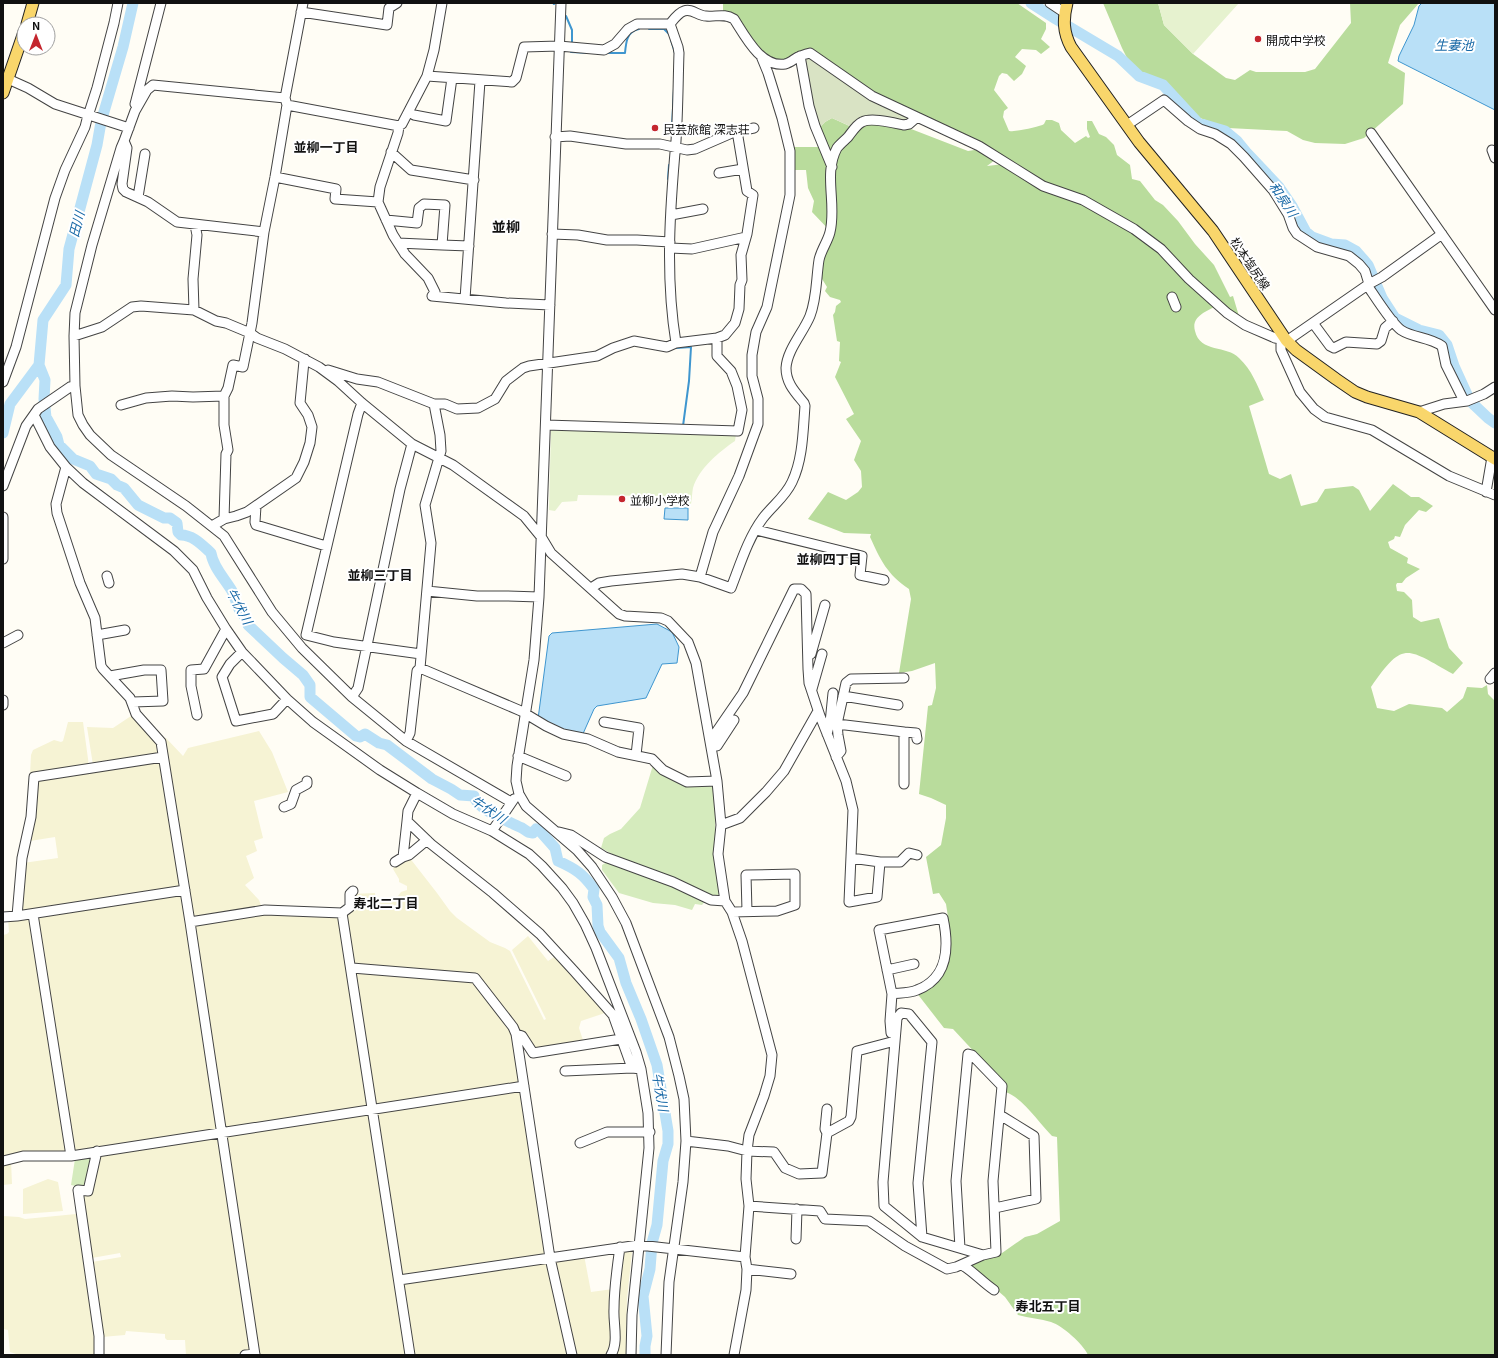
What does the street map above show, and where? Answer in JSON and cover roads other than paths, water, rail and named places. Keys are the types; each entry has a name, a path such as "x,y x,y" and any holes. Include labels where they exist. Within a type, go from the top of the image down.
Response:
{"main road":[{"path":"29,16 33,3"},
{"name":"松本塩尻線","path":"1065,16 1065,35 1070,47 1139,142 1214,231 1286,340 1296,350 1355,392 1419,412 1494,458"},
{"path":"3,93 16,56"}],"street":[{"path":"3,382 8,372 18,339 55,198 65,170 85,128 98,88 118,3"},
{"path":"134,111 136,98 161,3"},
{"path":"224,519 226,454 228,450 224,425 224,396 228,388 233,366 243,367 250,333 264,232 275,177 302,8 387,25 389,8 397,3"},
{"path":"442,3 434,50 427,76 409,112 402,124 399,126 380,187 378,202 398,244 405,254 428,278 435,292 432,296 506,303 550,305"},
{"path":"561,3 539,597 534,660 518,756 516,781 519,794 526,806 577,850 592,867 612,897 626,923 668,1037 679,1076 684,1099 686,1141 683,1182 671,1249 666,1324 666,1355"},
{"path":"1050,3 1065,16"},
{"path":"427,76 480,81 512,82 516,78 524,47 559,46 604,50 615,44 628,29 636,24 670,24 678,15 689,7 705,17 721,15 731,17 734,19 752,47 761,56 778,65 787,64 800,56 810,53 872,96 979,146 1043,186 1083,200 1134,229 1161,249 1189,279 1227,313 1245,326 1275,338 1286,340"},
{"path":"670,24 679,53 669,275 672,323 676,343"},
{"path":"700,577 713,532 739,476 758,424 758,399 752,376 752,355 756,332 767,307 790,195 790,151 782,118 761,56"},
{"path":"800,56 809,106 815,126 832,167"},
{"path":"409,112 446,121 452,78"},
{"path":"8,79 28,88 55,104 128,127"},
{"path":"465,299 480,81"},
{"path":"399,126 286,101 153,85 147,90 134,111 121,148 77,304 74,336 74,386 78,414 90,435 111,455 186,506 224,536 272,612 302,649 352,697 406,741 510,804"},
{"path":"1130,123 1164,100 1188,121 1200,129 1215,134 1231,144 1273,190 1288,214 1297,234 1317,247 1349,256 1366,271 1368,284 1400,330 1435,341 1442,346 1446,366 1466,401"},
{"path":"591,588 599,583 682,574 700,577 731,588 756,530 763,518 782,498 789,487 800,457 805,406 789,383 786,375 786,366 809,317 814,302 819,258 830,232 833,214 830,180 832,167 838,148 855,128 868,120 904,125 909,124 917,117"},
{"path":"555,137 570,136 626,144 660,144 687,150 695,149 737,131 754,128"},
{"path":"319,367 357,379 378,382 434,404 445,404 457,410 478,408 495,399 506,381 523,368 597,356 613,348 634,341 667,347 676,343 717,338 726,335 735,323 739,308 740,285 742,280 741,255 746,237 753,195 747,191 737,131"},
{"path":"1370,133 1495,310"},
{"path":"124,141 127,148 122,184 123,189 126,192 148,202 177,222 264,232"},
{"path":"391,152 411,170 474,180"},
{"path":"138,197 145,154"},
{"path":"724,171 743,169"},
{"path":"275,177 336,188 335,199 378,202"},
{"path":"386,220 417,223 419,208 424,204 445,205 442,245"},
{"path":"671,215 703,209"},
{"path":"194,310 193,279 197,235 195,225"},
{"path":"552,234 578,235 607,240 637,240 692,249 746,237"},
{"path":"1442,234 1382,277 1368,284 1286,340 1281,344 1281,350 1300,392 1314,409 1325,417 1372,430 1449,476 1490,493 1494,458"},
{"path":"398,244 469,246"},
{"path":"1172,297 1176,307"},
{"path":"74,336 102,327 132,307 141,306 194,310 216,322 226,323 305,359 338,381 412,444 453,465 524,516 542,538 551,553 619,614 625,616 661,618 668,621 688,642 696,663 717,781 722,825 718,854 725,900 732,912 742,941 772,1055 770,1076 749,1135 746,1179 749,1206 744,1257 747,1268 746,1290 734,1355"},
{"path":"1313,323 1330,346 1334,348 1346,342 1377,344 1381,341 1385,328 1393,321"},
{"path":"546,425 738,431 742,410 737,386 731,371 717,356 717,338"},
{"path":"212,526 224,519 236,516 256,506 296,478 304,462 312,427 308,414 300,403 305,359"},
{"path":"3,486 24,432 36,412 74,386"},
{"path":"1419,412 1444,404 1466,401 1484,394 1495,387"},
{"path":"121,405 146,398 172,396 224,396"},
{"path":"362,403 326,546 306,635 334,642 421,654"},
{"path":"406,741 410,733 417,670 420,668 431,543 425,505 441,451 440,435 434,404"},
{"path":"36,412 50,446 66,467 84,484 177,553 193,570 226,629 242,652 287,699 314,722 380,770 453,814 492,830 529,854 542,866 562,888 585,924 596,948 636,1052 636,1069"},
{"path":"352,697 358,688 400,489 412,444"},
{"path":"66,467 56,504 57,512 80,583 95,618 101,666 130,698 133,702 136,714 161,742 190,922 255,1354 245,1355"},
{"path":"256,506 254,522 256,525 326,546"},
{"path":"3,517 3,559"},
{"path":"756,530 862,556 860,575 884,580"},
{"path":"710,743 743,693 794,589 801,589 806,594 810,683 818,711 850,794 853,810 849,902 877,896 880,862"},
{"path":"427,591 477,596 539,597"},
{"path":"808,659 825,605"},
{"path":"197,715 191,670 204,669 226,629"},
{"path":"97,635 125,630"},
{"path":"3,643 18,635"},
{"path":"242,652 230,664 222,677 236,721 273,714 287,699"},
{"path":"812,691 822,654"},
{"path":"420,668 525,713 562,734 588,739 618,752 652,759 663,770 687,782 717,781"},
{"path":"110,676 144,670 161,670 163,701 133,702"},
{"path":"836,757 841,750 837,724 846,683 851,679 904,678"},
{"path":"827,734 830,723 833,693"},
{"path":"843,696 898,705"},
{"path":"3,700 3,706"},
{"path":"722,825 740,818 766,792 784,771 818,711"},
{"path":"710,743 717,746 734,720"},
{"path":"604,722 639,728 636,755"},
{"path":"837,724 916,733 917,739"},
{"path":"904,732 904,784"},
{"path":"518,756 566,776"},
{"path":"18,916 22,858 31,817 34,777 163,757"},
{"path":"284,807 291,804 296,790 305,783 293,812"},
{"path":"417,793 408,811 399,859 409,855 427,840"},
{"path":"492,830 510,804 519,794"},
{"path":"407,821 427,840 493,893 540,934 613,1014 621,1039 636,1069 648,1113 650,1132 650,1148 632,1315 631,1355"},
{"path":"557,832 571,835 605,857 673,882 711,900 725,900"},
{"path":"851,858 880,862 900,862 909,853 918,855"},
{"path":"592,867 605,857"},
{"path":"732,912 777,911 795,905 795,874 746,875 747,911"},
{"path":"3,916 33,914 185,890"},
{"path":"190,922 265,910 342,913 350,907 350,894 353,891"},
{"path":"342,913 352,968 410,1355"},
{"path":"33,914 71,1156"},
{"path":"892,994 917,990 935,979 942,969 946,946 946,932 943,918 879,930 892,994 890,1021 893,1041"},
{"path":"887,970 914,964"},
{"path":"352,968 475,978 513,1027 516,1034 550,1258 572,1355"},
{"path":"922,1237 918,1184 932,1042 909,1014 901,1013 897,1018 893,1041 882,1182 884,1206 922,1237 983,1255"},
{"path":"516,1034 522,1036 533,1053 621,1039"},
{"path":"827,1133 848,1121 851,1117 857,1050 893,1041"},
{"path":"749,1206 820,1211 825,1219 869,1220 905,1246 947,1269 983,1255 996,1252 993,1181 1002,1086 972,1055 968,1054 956,1181 960,1248"},
{"path":"565,1072 636,1069"},
{"path":"3,1161 23,1156 71,1156 524,1086"},
{"path":"686,1141 728,1146 747,1151 774,1152 785,1168 799,1174 822,1173 827,1133 825,1129 827,1109"},
{"path":"995,1208 1036,1199 1034,1136 1000,1115"},
{"path":"580,1143 607,1132 650,1132"},
{"path":"97,1152 88,1191 78,1190 99,1336 99,1355"},
{"path":"796,1239 797,1209"},
{"path":"399,1280 640,1245 744,1257"},
{"path":"612,1355 615,1345 615,1288 620,1247"},
{"path":"962,1264 994,1290"},
{"path":"747,1268 791,1274"}],"water":[{"name":"生妻池","path":"1422,3 1495,3 1495,110 1398,61 1414,25 1419,6"},
{"path":"665,508 688,508 688,520 664,519"},
{"path":"657,624 672,632 679,647 677,663 662,664 646,698 597,706 594,709 582,736 563,732 538,719 549,636 552,633"}],"waterway":[{"name":"田川","path":"3,433 10,404 39,365 43,320 66,285 69,249 97,145 101,122 123,47 133,3"},
{"name":"和泉川","path":"1031,3 1118,56 1139,76 1163,85 1198,123 1225,131 1237,141 1279,187 1292,206 1306,232 1312,237 1331,244 1345,245 1356,251 1368,265 1382,298 1395,318 1419,330 1439,335 1447,345 1454,366 1470,401 1495,423"},
{"path":"566,16 572,30 572,42"},
{"path":"607,53 625,53 628,38 632,32 639,29"},
{"path":"649,29 664,29 669,34"},
{"path":"671,40 675,53"},
{"path":"571,52 593,53"},
{"path":"672,127 674,89"},
{"path":"668,179 669,165"},
{"path":"676,348 691,347 689,381 683,426"},
{"name":"牛伏川","path":"39,365 45,380 44,399 46,417 57,437 59,445 73,459 90,466 96,474 111,479 117,485 124,488 138,505 164,518 170,518 177,523 178,532 181,535 185,535 193,539 211,553 214,563 232,591 239,609 246,618 248,625 303,675 310,685 310,697 356,736 360,737 365,734 379,743 387,745 432,779 460,795 474,796 476,801 487,811 528,832 533,833 536,829 540,831 555,848 558,861 579,872 594,889 593,897 597,905 598,926 600,932 619,958 626,983 641,1019 657,1065 668,1131 668,1144 663,1161 657,1225 652,1243 650,1269 643,1296 647,1336 645,1355"}],"place":[{"name":"開成中学校","path":"1258,39"},
{"name":"民芸旅館 深志荘","path":"655,128"},
{"name":"並柳小学校","path":"622,499"}],"district":[{"name":"並柳一丁目","path":"326,146"},
{"name":"並柳","path":"506,226"},
{"name":"並柳四丁目","path":"829,558"},
{"name":"並柳三丁目","path":"380,574"},
{"name":"寿北二丁目","path":"386,902"},
{"name":"寿北五丁目","path":"1048,1305"}]}
